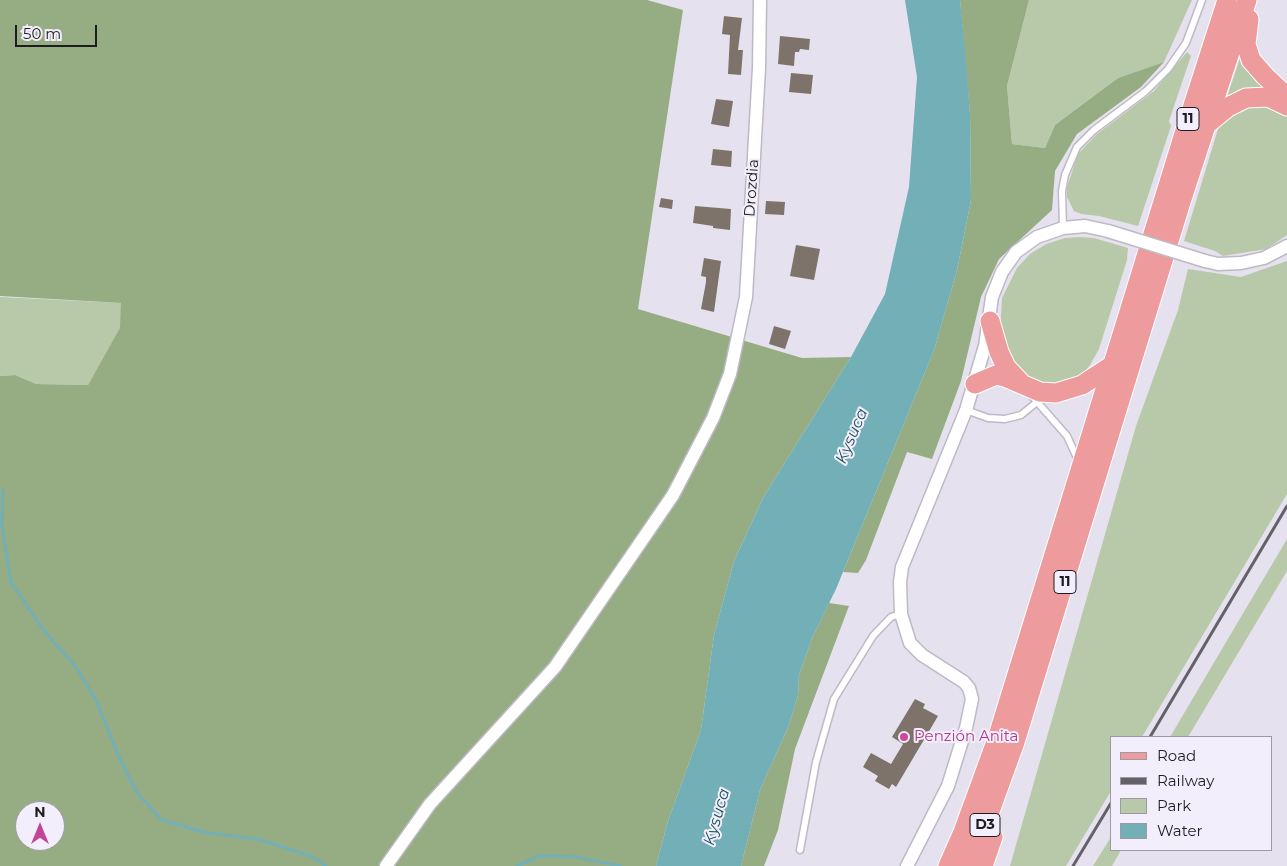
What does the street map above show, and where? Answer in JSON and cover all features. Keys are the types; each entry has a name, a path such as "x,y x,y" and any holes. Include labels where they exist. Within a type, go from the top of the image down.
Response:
{"main road":[{"name":"11","path":"948,866 963,832 997,739 1111,366 1228,0"},
{"name":"11","path":"1001,784 1046,646 1205,126 1247,0"},
{"path":"1256,0 1247,26 1246,44 1251,60 1287,97"},
{"path":"1205,126 1228,107 1246,98 1268,97 1287,106"},
{"path":"990,321 999,352 1006,367 1021,383"},
{"path":"975,384 987,377 996,375 1021,383 1040,392 1056,393 1082,385 1111,366"},
{"path":"983,866 1005,801 1001,784"},
{"name":"D3","path":"968,866 1001,784"}],"street":[{"name":"Drozdia","path":"386,866 430,804 556,667 673,495 714,418 730,374 746,297 759,68 760,0"},
{"path":"907,866 948,786 966,728 972,699 970,688 964,682 922,655 910,644 901,614 900,582 902,567 975,384 990,321 992,297 1002,272 1016,252 1037,237 1063,228 1085,226 1108,231 1218,264 1241,264 1264,258 1287,246"}],"lane":[{"path":"1063,228 1062,191 1064,175 1077,147 1094,130 1146,91 1168,69 1186,43 1202,0"},
{"path":"1021,383 1067,436 1075,451 1080,468"},
{"path":"966,410 988,418 1005,419 1021,414 1038,402"},
{"path":"800,850 816,762 834,698 873,636 891,617 901,614"}],"green space":[{"path":"0,0 647,0 683,10 638,309 802,358 851,357 764,496 734,561 714,635 701,730 668,821 656,866 0,866 0,376 15,375 36,384 88,385 120,328 121,303 0,296"},
{"path":"960,0 1029,0 1007,86 1012,144 1045,148 1055,125 1118,78 1164,62 1141,87 1077,134 1055,171 1052,210 999,259 981,297 961,381 932,459 907,452 866,560 858,573 843,572 934,350 957,270 971,200 970,114"},
{"path":"1029,0 1192,0 1164,62 1118,78 1055,125 1045,148 1012,144 1007,86"},
{"path":"1187,52 1191,56 1169,121 1171,126 1138,226 1074,211 1067,197 1067,187 1078,154 1097,134 1154,91"},
{"path":"1242,52 1272,88 1226,100"},
{"path":"1253,102 1287,113 1287,235 1266,249 1223,256 1215,251 1184,241 1218,129 1226,115"},
{"path":"1065,238 1094,238 1128,248 1127,260 1099,349 1090,365 1080,378 1065,384 1034,384 1010,361 1000,333 1002,298 1017,268 1030,254 1046,244"},
{"path":"1287,261 1287,494 1143,736 1110,736 1110,793 1066,866 1010,866 1136,426 1178,310 1188,269 1241,277"},
{"path":"0,297 121,303 121,328 88,385 36,384 15,375 0,376"},
{"path":"1287,539 1287,571 1189,736 1171,736"},
{"path":"829,603 849,606 795,749 778,830 764,866 741,866 760,790 789,725 798,695 799,675 812,638"},
{"path":"1110,839 1110,851 1120,851 1112,866 1093,866"}],"water":[{"name":"Kysuca","path":"905,0 960,0 966,60 970,114 971,200 957,270 934,350 836,589 812,638 799,675 798,695 789,725 760,790 741,866 656,866 668,821 701,730 714,635 734,561 764,496 851,357 885,294 909,187 917,77"}],"building":[{"path":"724,16 742,18 738,50 743,50 741,75 728,74 730,35 722,34"},
{"path":"780,36 810,39 809,50 800,49 799,52 795,52 794,66 778,64"},
{"path":"791,73 813,75 811,94 789,92"},
{"path":"716,99 733,101 729,127 711,124"},
{"path":"713,149 732,151 731,167 711,165"},
{"path":"661,198 673,200 672,209 659,207"},
{"path":"766,201 785,202 784,215 765,214"},
{"path":"695,206 731,209 730,230 693,223"},
{"path":"796,245 820,249 814,280 790,276"},
{"path":"704,258 721,261 714,312 701,309 706,282 706,277 701,276"},
{"path":"774,326 791,331 785,349 769,344"},
{"path":"915,699 925,704 923,708 938,716 896,787 892,784 889,789 875,781 878,776 863,767 871,753 891,764 903,744 892,737"}],"waterway":[{"path":"3,490 2,525 11,582 44,631 76,667 96,700 119,757 137,793 162,820 207,833 258,839 311,856 326,866"},
{"path":"517,866 540,856 575,857 621,866"}],"railway":[{"path":"1151,736 1287,506"},
{"path":"1073,866 1110,805"}],"place":[{"name":"Penzión Anita","path":"904,737"}]}
